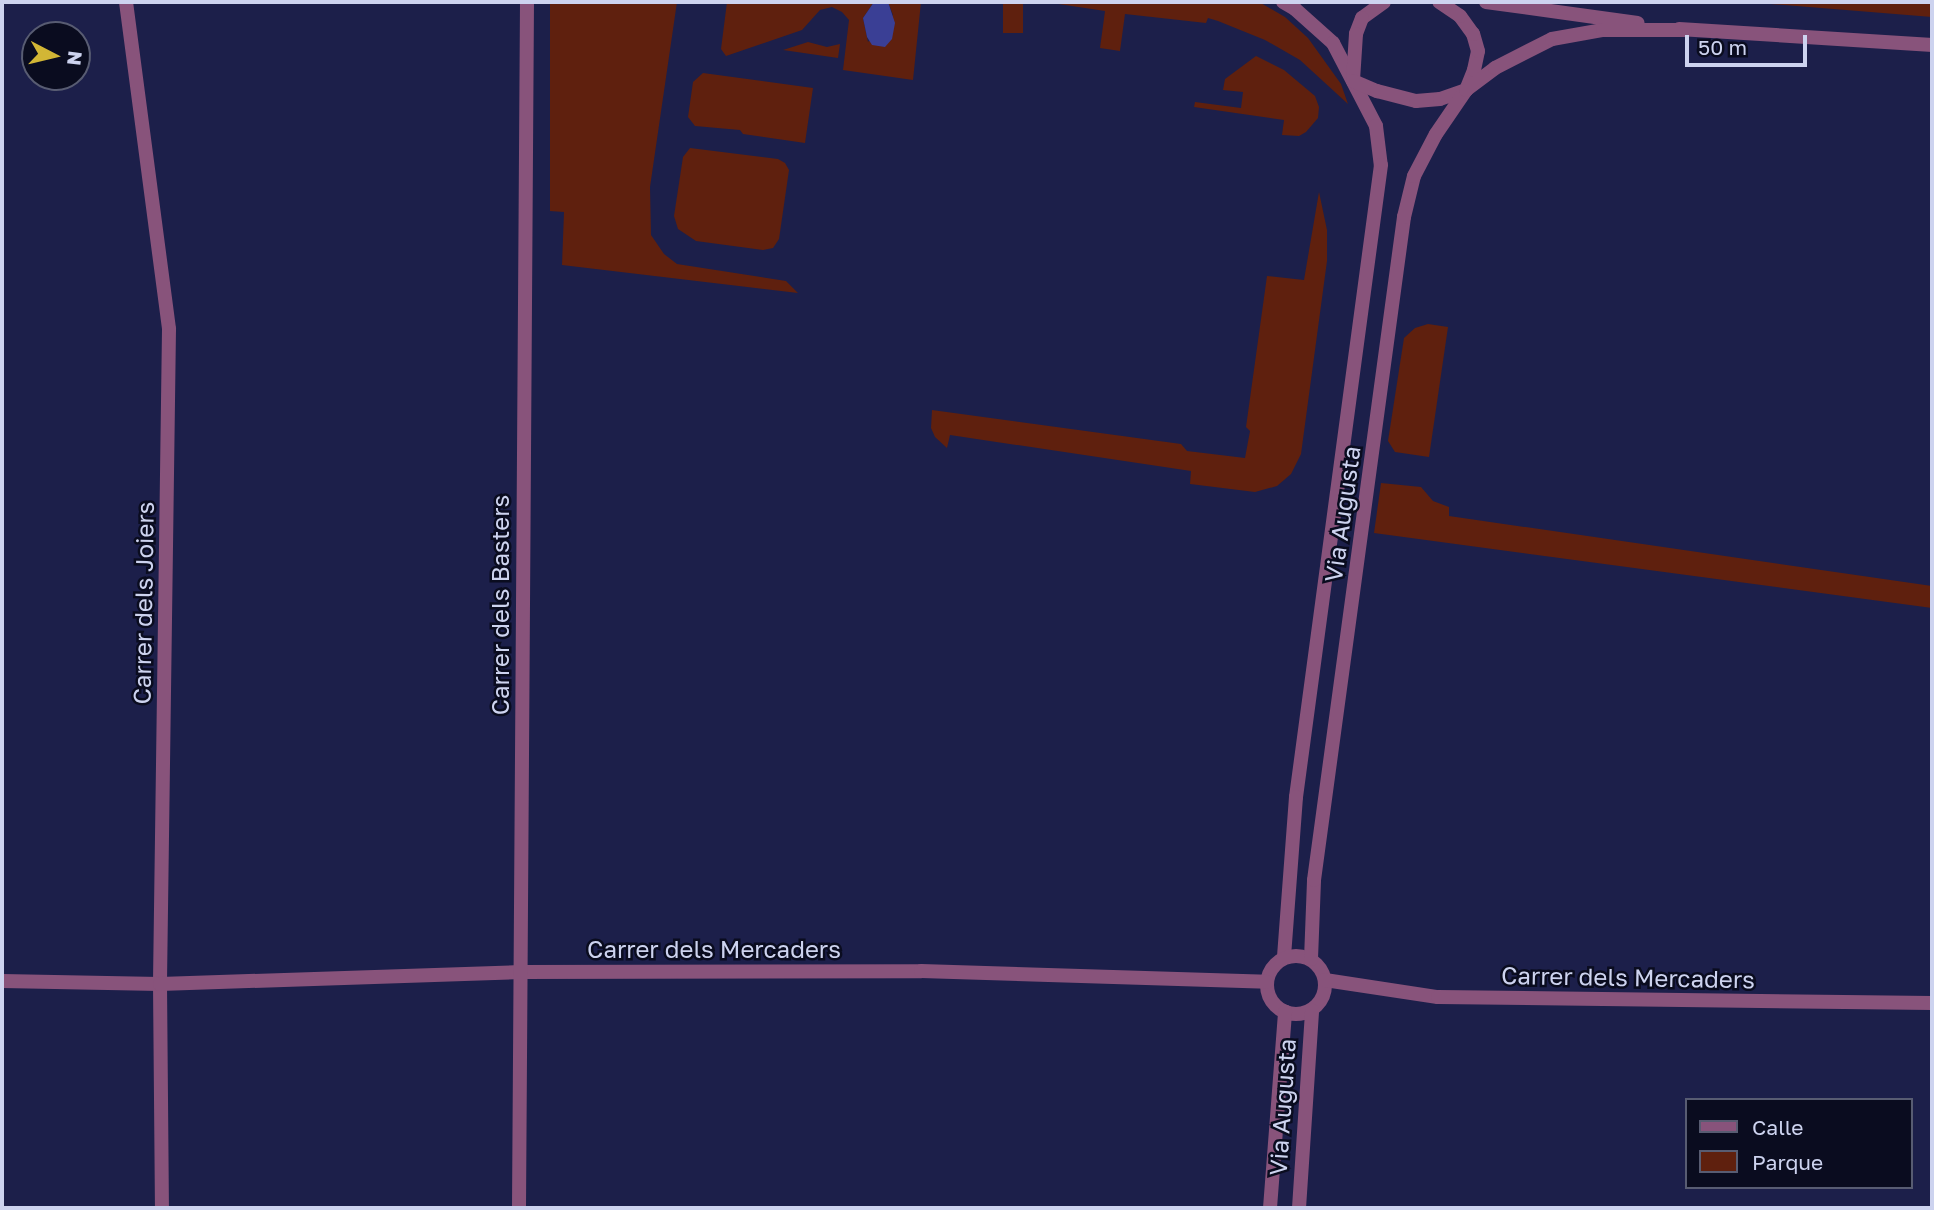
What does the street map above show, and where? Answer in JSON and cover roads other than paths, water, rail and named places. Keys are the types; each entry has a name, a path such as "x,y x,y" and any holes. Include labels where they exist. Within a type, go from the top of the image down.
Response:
{"street":[{"name":"Carrer dels Joiers","path":"125,2 169,328 160,984 162,1208"},
{"name":"Carrer dels Basters","path":"519,1208 527,2"},
{"name":"Via Augusta","path":"1283,2 1296,9 1333,43 1376,126 1381,165 1296,796 1284,958"},
{"path":"1353,81 1356,34 1362,18 1384,2"},
{"name":"Via Augusta","path":"1311,959 1314,880 1404,217 1419,166 1436,134 1466,90 1478,51 1473,34 1460,16 1439,2"},
{"path":"1486,2 1685,30 1932,44"},
{"name":"Via Augusta","path":"1353,81 1377,91 1416,101 1440,99 1466,90 1495,68 1552,39 1603,30 1685,30"},
{"path":"1302,956 1311,959 1322,971 1325,991 1312,1010 1296,1014 1285,1012 1271,999 1267,982 1270,972 1284,958 1302,956"},
{"name":"Carrer dels Mercaders","path":"2,981 160,984 520,972 921,971 1267,982"},
{"name":"Carrer dels Mercaders","path":"1325,980 1438,997 1932,1003"},
{"name":"Via Augusta","path":"1299,1208 1312,1010"},
{"name":"Via Augusta","path":"1270,1208 1285,1012"}]}
